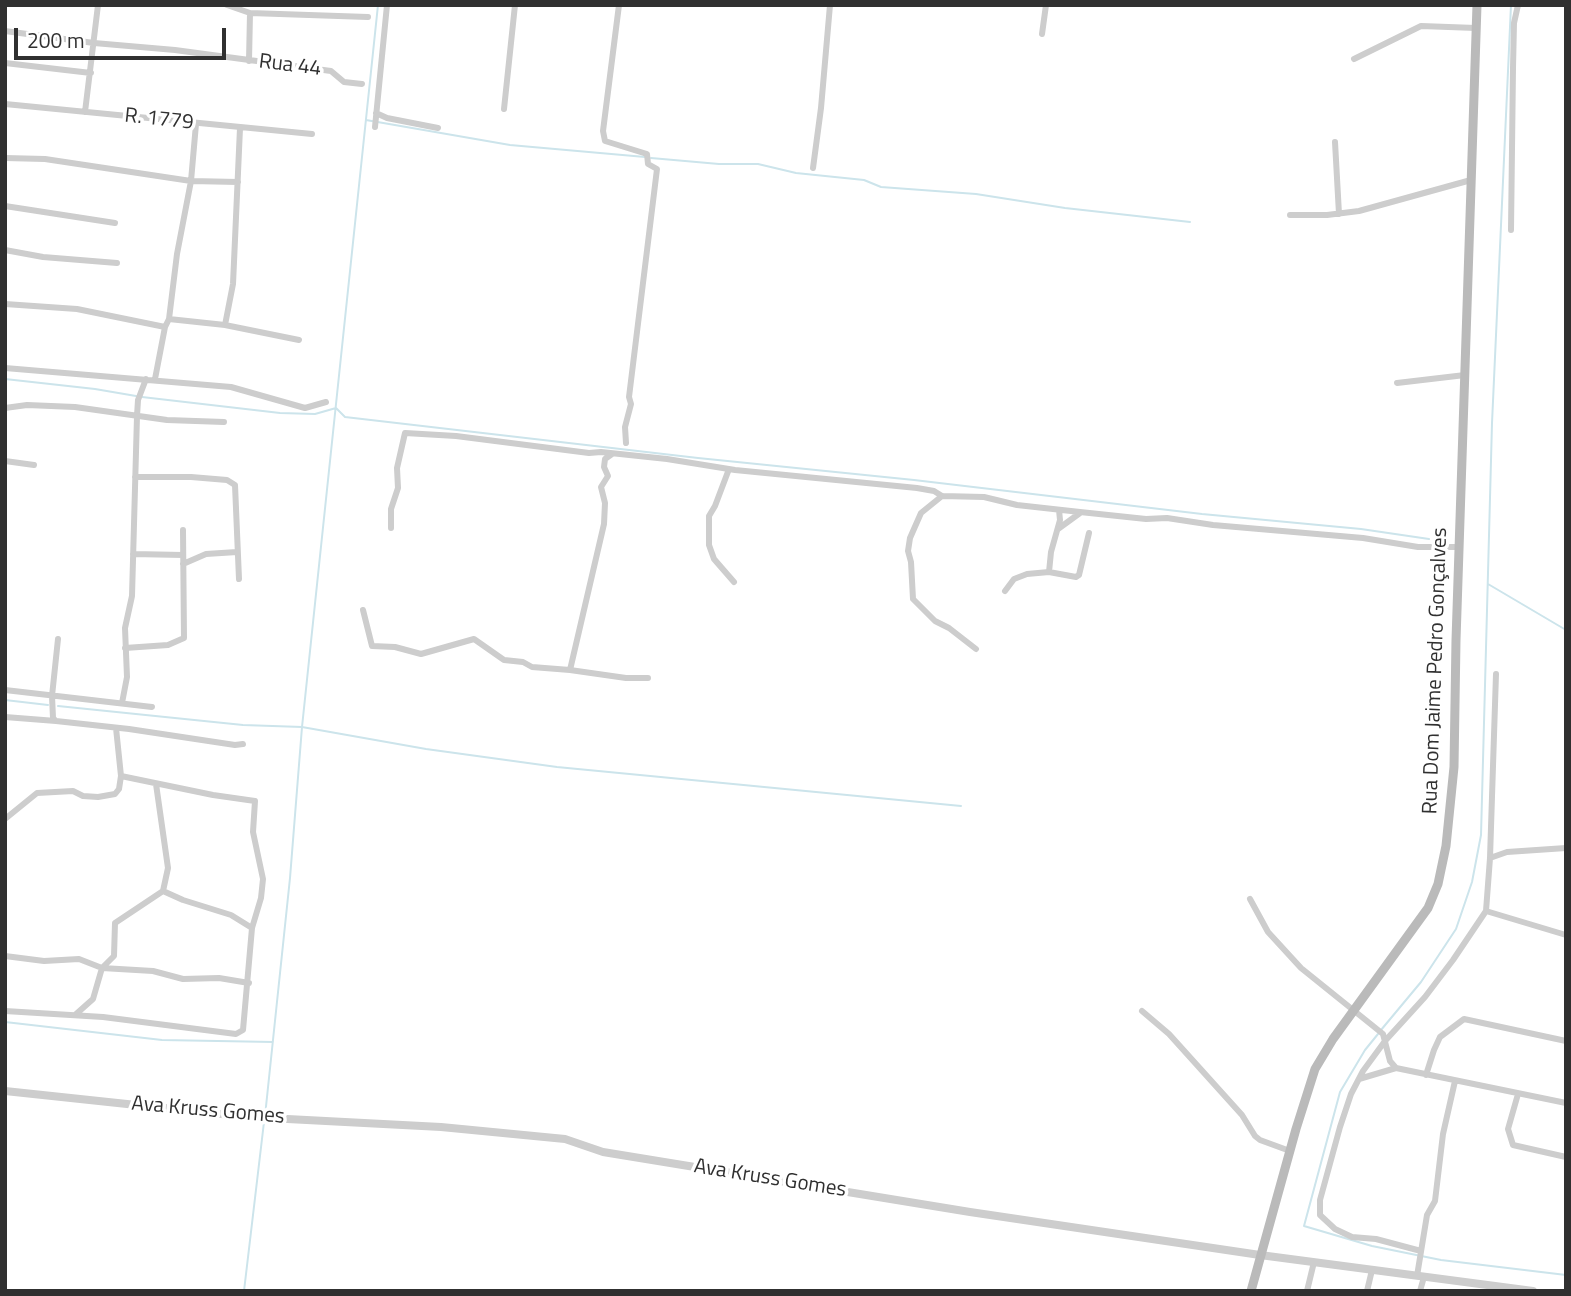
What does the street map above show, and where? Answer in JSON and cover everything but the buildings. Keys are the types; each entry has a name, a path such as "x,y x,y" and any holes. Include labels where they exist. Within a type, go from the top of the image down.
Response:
{"main road":[{"name":"Rua Dom Jaime Pedro Gonçalves","path":"1251,1291 1315,1069 1333,1039 1428,908 1438,884 1446,846 1454,767 1477,5"}],"street":[{"path":"85,112 98,5"},
{"path":"227,5 250,13 368,17"},
{"path":"375,127 387,5"},
{"path":"504,108 515,5"},
{"path":"619,5 603,131 605,141 647,154 648,164 657,169 629,397 631,404 625,427 626,443"},
{"path":"813,168 830,5"},
{"path":"1042,34 1046,5"},
{"path":"1511,230 1514,23 1518,5"},
{"path":"249,61 250,13"},
{"path":"1354,59 1421,26 1476,28"},
{"name":"Rua 44","path":"5,31 331,71 344,82 362,84"},
{"path":"5,63 91,73"},
{"name":"R. 1779","path":"5,104 312,134"},
{"path":"376,115 438,128"},
{"path":"155,379 169,319 177,254 191,181 196,124"},
{"path":"225,325 233,284 240,128"},
{"path":"1335,142 1339,214"},
{"path":"5,158 45,159 191,181 237,182"},
{"path":"1290,215 1359,211 1471,180"},
{"path":"5,206 115,223"},
{"path":"5,250 43,257 117,263"},
{"path":"5,304 77,309 166,327"},
{"path":"169,319 225,325 299,341"},
{"path":"5,368 155,379 244,389 305,408 326,402"},
{"path":"1397,383 1465,375"},
{"path":"122,703 127,677 125,628 132,596 137,416 139,397 146,379"},
{"path":"5,408 27,405 75,407 167,420 224,422"},
{"path":"391,528 391,509 398,488 396,472 405,433 456,436 589,453 667,459 729,469 917,488 942,496 984,497 1017,505 1059,510 1371,539 1418,547 1459,547"},
{"path":"570,670 604,524 606,503 601,487 608,476 604,467 605,459 612,454"},
{"path":"5,461 34,465"},
{"path":"729,469 709,516 709,545 722,570 734,582"},
{"path":"135,477 191,477 227,480 235,485 239,579"},
{"path":"942,496 921,513 910,538 908,551 913,599 935,621 949,628 976,649"},
{"path":"1049,572 1060,520 1059,510"},
{"path":"1056,530 1080,512"},
{"path":"125,648 168,645 184,638 183,530"},
{"path":"1005,591 1009,583 1020,576 1049,572 1076,577 1079,575 1089,533"},
{"path":"183,564 206,554 236,552"},
{"path":"132,554 183,555"},
{"path":"363,610 372,646 395,647 421,654 474,639 504,660 523,662 532,667 648,678"},
{"path":"56,721 53,718 52,696 58,639"},
{"path":"1421,1251 1376,1239 1352,1237 1329,1225 1320,1215 1320,1200 1328,1163 1351,1094 1359,1079 1384,1038 1425,997 1486,911 1496,674"},
{"path":"5,690 152,707"},
{"path":"5,717 116,727 243,744"},
{"path":"5,819 37,793 73,792 98,797 115,793 119,789 121,776 116,727"},
{"path":"5,1011 75,1015 240,1034 243,1030 252,928 261,898 263,879 253,832 255,801 121,776"},
{"path":"75,1015 93,999 102,968 114,956 115,923 163,891 167,868 156,784"},
{"path":"1490,858 1507,852 1566,848"},
{"path":"163,891 231,915 252,928"},
{"path":"1250,899 1258,917 1284,950 1315,981 1384,1038 1390,1060 1396,1068"},
{"path":"1486,911 1566,935"},
{"path":"5,956 44,961 79,959 102,968 153,971 183,979 219,978 249,983"},
{"path":"1142,1011 1169,1034 1231,1102 1255,1136 1266,1143 1290,1150"},
{"path":"1426,1075 1440,1037 1465,1019 1566,1041"},
{"path":"1359,1079 1396,1068 1566,1102"},
{"path":"1420,1291 1420,1259 1427,1215 1435,1205 1443,1134 1455,1081"},
{"name":"Ava Kruss Gomes","path":"5,1091 249,1117 441,1127 565,1139 603,1152 970,1212 1260,1255 1533,1291"},
{"path":"1518,1094 1508,1129 1513,1145 1566,1157"},
{"path":"1307,1291 1314,1262"},
{"path":"1367,1291 1373,1270"}],"waterway":[{"path":"265,1116 290,878 302,727 378,5"},
{"path":"1381,1030 1421,982 1456,929 1472,882 1481,835 1492,423 1511,5"},
{"path":"366,120 510,145 645,157"},
{"path":"651,158 719,164 758,164 796,173 864,180 881,187 976,194 1065,208 1190,222"},
{"path":"5,379 136,396"},
{"path":"142,397 280,413 315,414 336,408 345,417 1202,514 1361,529 1429,539"},
{"path":"1488,584 1566,630"},
{"path":"5,700 48,705"},
{"path":"58,706 243,725 302,727 426,749 557,767 961,806"},
{"path":"5,1022 162,1040 273,1042"},
{"path":"1378,1034 1365,1050 1340,1092 1304,1226 1372,1246 1441,1260 1566,1275"},
{"path":"244,1291 264,1122"}]}
